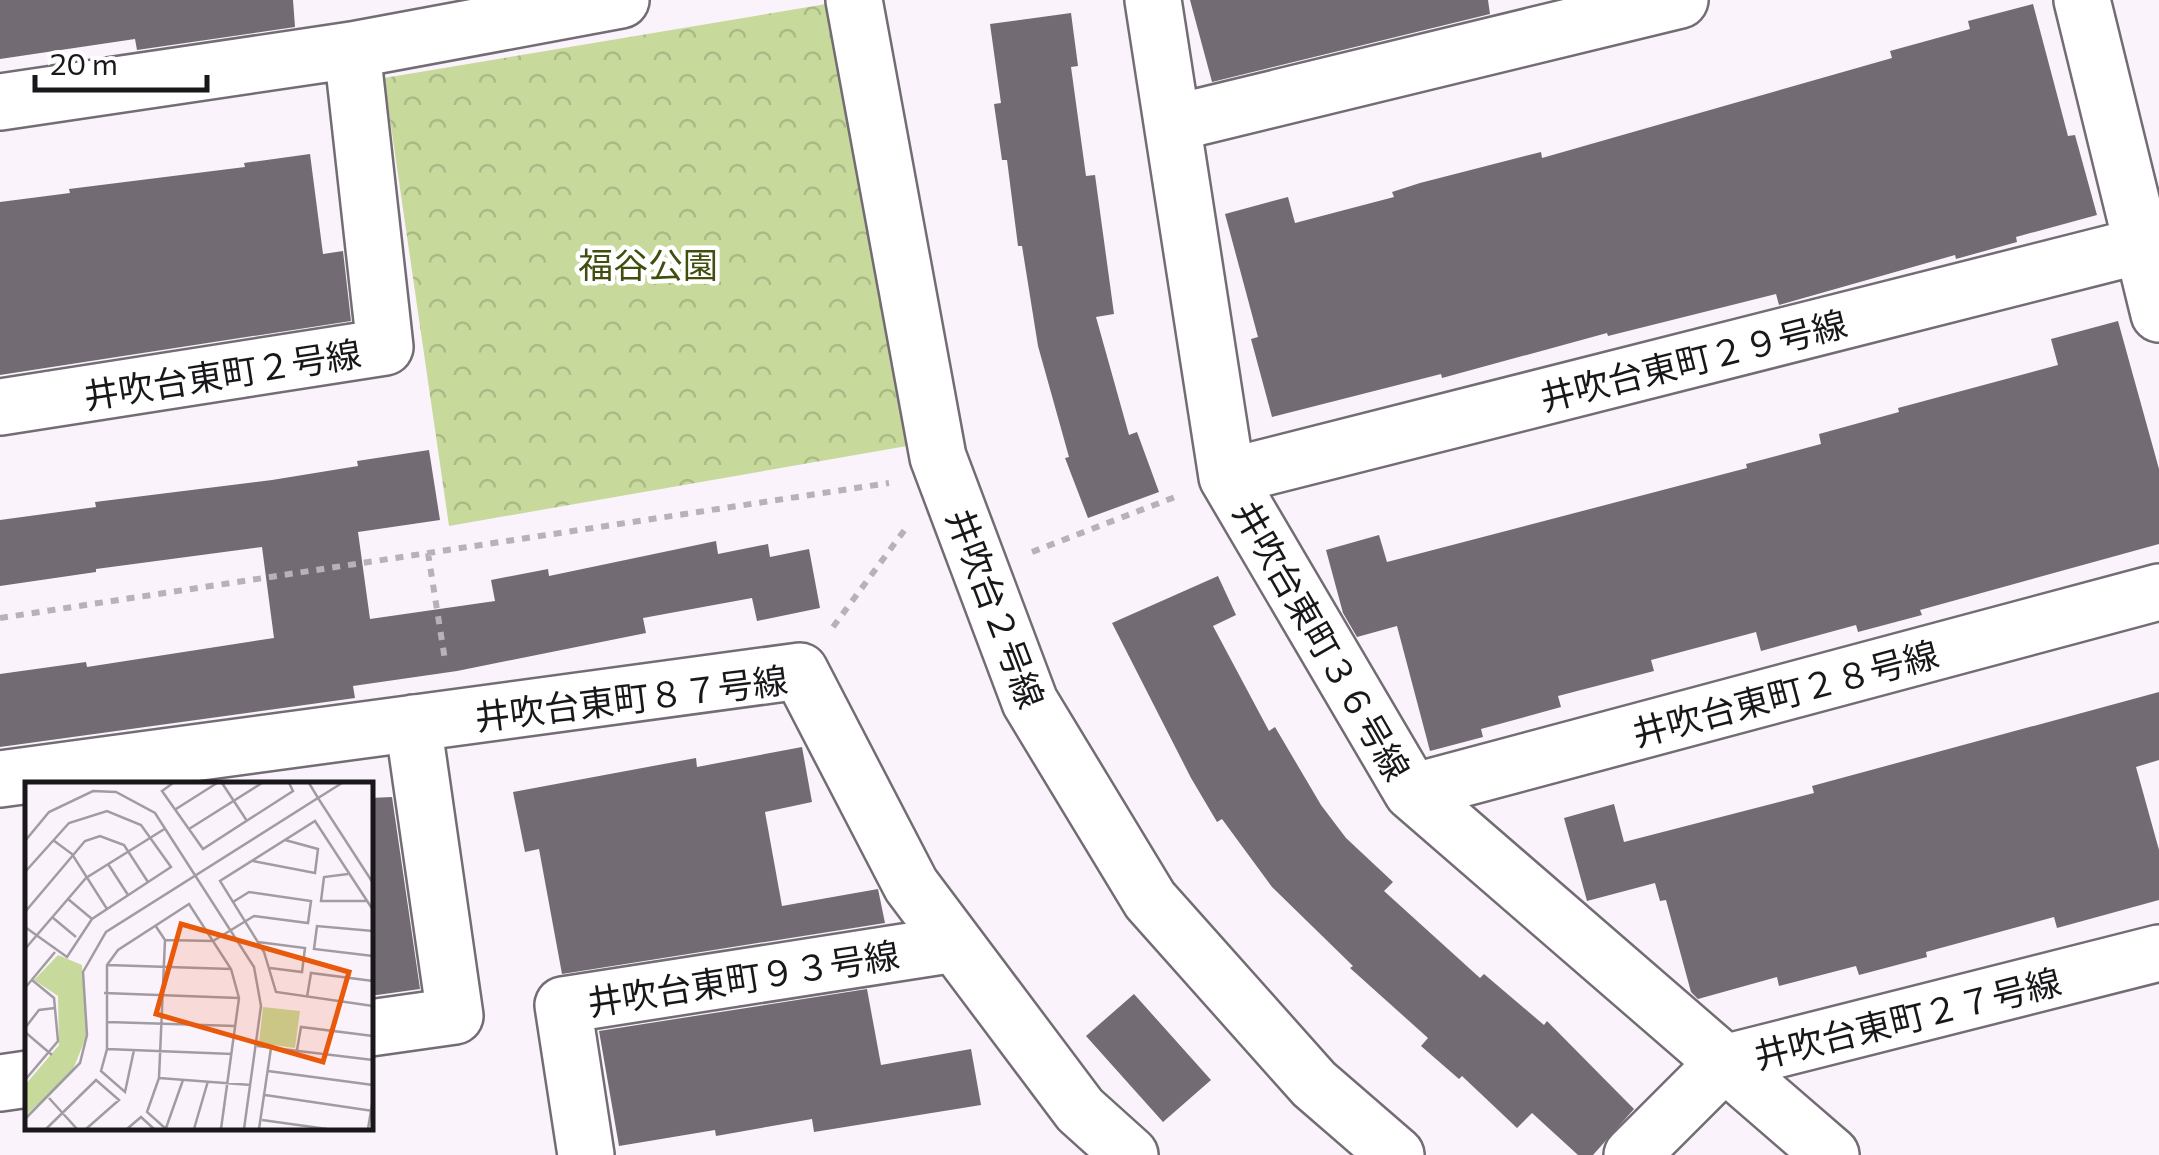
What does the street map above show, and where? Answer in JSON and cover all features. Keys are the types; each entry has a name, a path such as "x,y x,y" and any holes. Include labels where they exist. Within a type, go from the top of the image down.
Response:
{"street":[{"path":"0,102 352,50 621,0"},
{"name":"井吹台２号線","path":"854,0 938,456 1030,702 1150,900 1314,1084 1396,1155"},
{"name":"井吹台東町３６号線","path":"1153,0 1228,477 1412,792 1831,1155"},
{"path":"1174,123 1680,0"},
{"path":"2082,0 2151,243 2159,314"},
{"name":"井吹台東町２号線","path":"0,407 385,348 352,50"},
{"name":"井吹台東町２９号線","path":"1228,477 2151,243"},
{"name":"井吹台東町２８号線","path":"1412,792 2159,592"},
{"name":"井吹台東町８７号線","path":"0,779 800,671 911,885 1080,1110 1130,1155"},
{"path":"372,1028 456,1016 434,721"},
{"name":"井吹台東町９３号線","path":"586,1155 563,1005 955,944"},
{"name":"井吹台東町２７号線","path":"1632,1155 1724,1062 2159,954"},
{"path":"0,1083 25,1079"}],"path":[{"path":"0,618 945,474"},
{"path":"800,671 945,474"},
{"path":"981,571 1228,477"},
{"path":"428,553 434,721"}],"green space":[{"name":"福谷公園","path":"832,3 907,446 449,526 384,78"}],"building":[{"path":"0,0 293,0 295,27 137,50 135,39 0,59"},
{"path":"1190,0 1488,0 1490,14 1212,82"},
{"path":"2033,4 2068,136 2075,135 2097,215 2016,237 2017,242 1956,259 1955,255 1779,305 1776,294 1272,417 1251,339 1258,337 1225,214 1288,197 1295,223 1394,197 1392,192 1420,183 1541,152 1542,158 1892,58 1890,51 1970,29 1968,21"},
{"path":"1071,13 1078,66 1071,67 1086,176 1095,175 1114,314 1096,317 1129,435 1137,432 1159,492 1088,518 1065,458 1069,457 1038,346 1022,246 1018,246 1007,160 1002,160 994,104 1001,103 990,24"},
{"path":"310,154 323,254 343,251 351,321 0,375 0,202"},
{"path":"2118,321 2159,469 2159,544 1920,610 1922,615 1858,632 1856,625 1761,651 1756,632 1651,660 1654,671 1558,696 1561,707 1481,729 1483,737 1430,751 1397,626 1357,637 1343,613 1326,550 1379,535 1387,562 1747,468 1746,464 1821,444 1819,434 1899,412 1898,408 2058,365 2051,339"},
{"path":"429,450 440,520 358,532 370,619 495,601 491,580 548,569 549,576 716,541 718,554 768,544 770,557 809,549 820,608 757,621 752,598 643,618 646,633 457,671 353,686 355,698 0,747 0,674 86,662 87,667 274,638 262,547 0,586 0,520 96,507 95,502 358,466 357,461"},
{"path":"1218,576 1236,615 1213,626 1269,731 1275,727 1321,805 1346,838 1393,882 1384,891 1480,978 1484,974 1544,1025 1547,1021 1634,1109 1593,1155 1578,1155 1532,1113 1517,1128 1462,1076 1459,1079 1421,1046 1428,1038 1350,968 1353,966 1272,887 1222,819 1217,822 1112,623"},
{"path":"2159,692 2159,760 2136,767 2159,850 2159,900 2057,928 2054,917 1859,975 1856,966 1779,986 1777,977 1698,999 1691,992 1666,900 1660,901 1655,883 1587,901 1564,818 1614,804 1624,842 1814,793 1812,786"},
{"path":"802,747 812,802 765,812 782,906 878,889 885,923 562,974 539,849 525,852 513,792 696,758 697,767"},
{"path":"392,797 420,989 372,996 372,798"},
{"path":"867,989 881,1065 971,1049 981,1105 814,1132 812,1119 716,1136 715,1130 619,1146 599,1031"},
{"path":"1134,994 1211,1080 1163,1122 1086,1036"}]}
